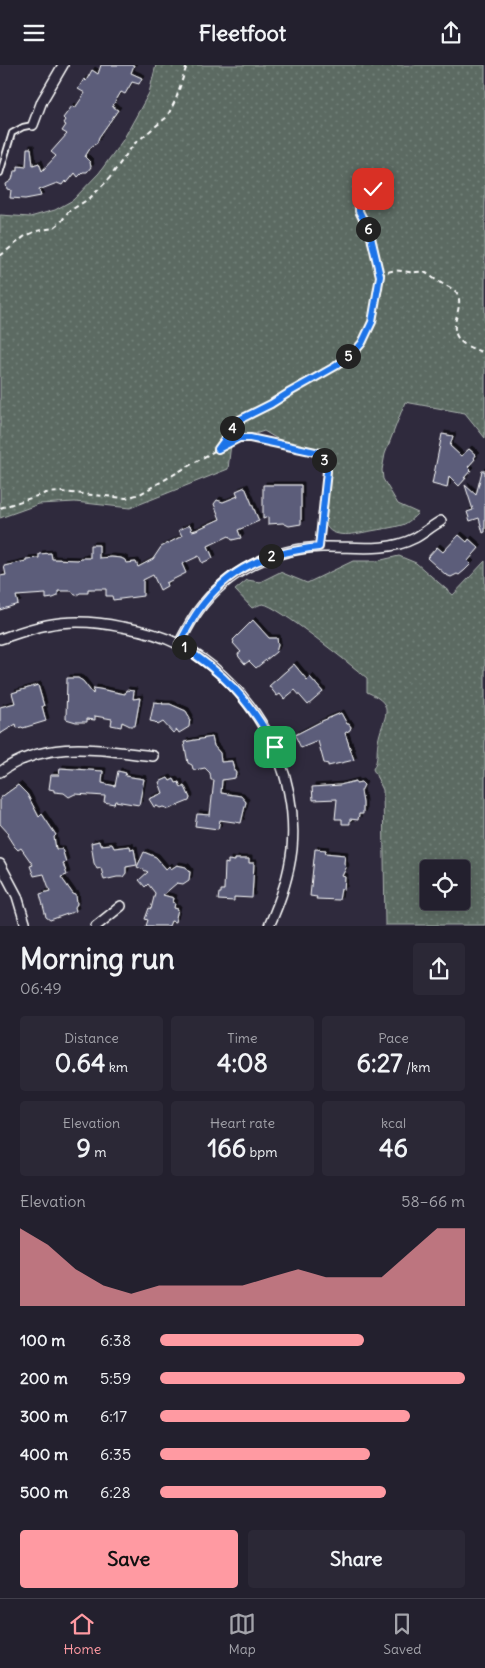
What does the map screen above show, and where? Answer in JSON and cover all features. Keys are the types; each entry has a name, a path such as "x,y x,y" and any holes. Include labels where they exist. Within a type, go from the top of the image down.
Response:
{"street":[{"path":"33,125 42,101 63,65"},
{"path":"179,644 198,611 223,583 236,573 269,556 319,547 369,549 396,544 415,538 440,521"},
{"path":"0,639 48,624 76,622 110,624 139,630 179,644 213,667 236,689 264,727 275,747 285,775 290,803 292,849 288,873 269,925"},
{"path":"0,772 21,759 43,752 67,748 153,756"},
{"path":"0,864 17,896 26,925"},
{"path":"96,925 121,906"}],"lane":[{"path":"0,173 12,133 23,127 33,125"}],"path":[{"path":"0,255 26,236 37,231 53,228 68,213 90,198 108,180 134,144 167,117 176,99 187,65"},
{"path":"218,449 239,420 271,404 336,366 362,343 372,322 380,276 370,233 359,211 359,202 362,195 373,189"},
{"path":"380,276 388,271 397,269 411,272 421,271 452,289 457,294 460,304 454,325 455,331 463,343 485,354"},
{"path":"0,508 46,493 60,492 126,498 140,494 239,438 250,438 320,453 325,461 327,471 319,547"}],"green space":[{"path":"156,65 485,65 485,438 465,413 405,402 385,454 382,470 383,479 398,504 418,513 406,523 394,527 352,534 339,534 328,529 325,523 329,468 327,458 323,452 314,448 284,443 264,431 234,437 232,435 228,469 130,508 75,502 39,504 0,518 0,215 30,217 55,210 73,200 99,173 123,140 149,93"},
{"path":"399,556 416,563 453,595 485,561 485,925 385,925 383,790 373,769 377,759 378,742 385,719 386,707 377,697 367,692 367,678 331,650 271,607 263,604 252,608 235,590 247,580 260,582 280,572 307,583 353,561 377,561"}],"building":[{"path":"101,65 134,65 131,73 142,78 139,84 132,82 125,94 121,92 112,107 118,110 99,137 97,143 91,147 85,157 90,162 91,167 87,172 83,172 78,177 75,173 67,183 65,181 62,185 57,183 39,190 41,196 25,199 10,198 11,190 7,189 6,184 12,180 14,171 18,171 18,166 26,167 27,148 31,148 33,165 39,163 42,171 56,156 51,152 67,134 62,131 66,125 63,123 65,120 63,118 72,106 75,108 85,93 78,89 84,79 86,81 92,70 98,74"},
{"path":"442,434 453,436 450,446 461,456 469,449 476,455 468,467 471,470 459,486 449,476 447,488 432,484"},
{"path":"482,471 485,471 485,532 483,533 479,518 470,521 467,512 473,510 465,485 476,495"},
{"path":"263,485 301,485 301,524 289,526 283,523 268,524 268,517 263,519"},
{"path":"245,487 259,521 238,530 241,538 232,540 229,536 208,546 213,558 202,563 199,556 182,564 186,573 166,583 167,586 160,590 153,575 143,580 143,596 113,600 112,596 106,596 106,589 88,589 88,593 77,595 72,591 58,591 58,596 46,599 46,594 16,596 18,604 0,610 0,576 6,575 4,566 26,561 26,559 39,558 39,554 51,553 52,559 78,560 80,558 90,558 90,545 99,545 99,558 121,558 126,563 136,562 138,567 153,559 161,547 182,536 179,530 190,525 192,531 196,530 220,519 214,504 217,500 223,502 238,496 236,491"},
{"path":"459,535 467,542 469,539 479,548 468,561 471,564 459,575 451,577 446,575 427,558 437,547 443,552"},
{"path":"253,620 269,638 277,638 278,645 276,652 256,668 249,661 245,664 238,654 241,652 233,643 233,640"},
{"path":"294,664 307,680 310,677 323,692 308,705 295,690 284,699 280,694 277,696 269,686"},
{"path":"67,678 78,678 83,681 93,694 94,688 125,694 126,690 134,691 133,699 140,698 135,726 122,722 121,727 111,725 112,719 95,716 95,720 87,719 87,722 76,722 66,719"},
{"path":"38,685 46,721 23,728 17,728 16,724 0,734 0,707 15,703 12,693"},
{"path":"154,702 170,704 186,711 190,718 189,727 179,733 177,730 173,733 163,722 158,725 150,721"},
{"path":"341,713 347,724 351,727 345,733 354,760 328,766 328,764 324,763 318,741 301,748 295,735"},
{"path":"212,737 214,746 220,753 221,762 232,761 236,773 235,778 222,780 221,793 241,796 246,802 241,823 220,820 218,829 195,826 197,814 210,815 214,780 211,780 210,773 205,768 195,770 188,763 184,742"},
{"path":"60,768 103,771 102,783 115,786 118,771 126,773 125,776 144,779 139,805 115,801 114,804 104,802 105,796 75,794 69,797 64,793 54,792 54,790 49,789 51,775 59,775"},
{"path":"168,778 170,781 174,779 176,783 179,782 181,788 184,786 190,798 189,801 169,809 154,807 149,799 163,793 159,782"},
{"path":"356,781 356,783 361,782 364,785 361,791 363,814 359,814 358,820 350,819 350,824 342,824 342,819 335,819 337,799 313,800 312,787 340,785"},
{"path":"18,785 27,794 39,817 42,814 56,835 54,837 56,849 62,849 66,862 63,863 67,875 61,877 73,894 76,895 76,911 50,920 46,917 40,894 50,891 44,874 34,876 30,866 33,865 21,848 18,850 14,846 7,835 9,834 0,824 0,798"},
{"path":"99,841 100,845 112,844 114,848 130,846 131,850 134,849 137,865 126,867 126,873 123,877 104,880 101,868 97,869 94,863 91,843"},
{"path":"315,849 326,850 325,853 345,855 344,863 346,868 342,876 345,877 344,890 341,889 339,900 316,899 317,897 310,896"},
{"path":"144,852 156,857 166,869 169,866 171,869 177,865 186,867 190,872 189,880 183,884 177,883 163,895 174,898 174,908 178,909 175,922 171,921 169,926 146,926 148,920 145,919 149,908 151,909 155,893 148,884 145,887 139,880 148,872 137,867"},
{"path":"235,859 249,859 249,863 254,863 252,898 234,897 234,901 218,900 219,893 221,893 221,890 224,890 225,863 228,864 228,860 235,861"}],"route":[{"path":"275,747 264,727 236,689 213,667 179,644 198,611 223,583 236,573 269,556 319,547 327,471 325,461 320,453 250,438 239,438 230,441 218,449 239,420 271,404 336,366 362,343 372,322 380,276 370,233 359,211 359,202 362,195 373,189"}]}
